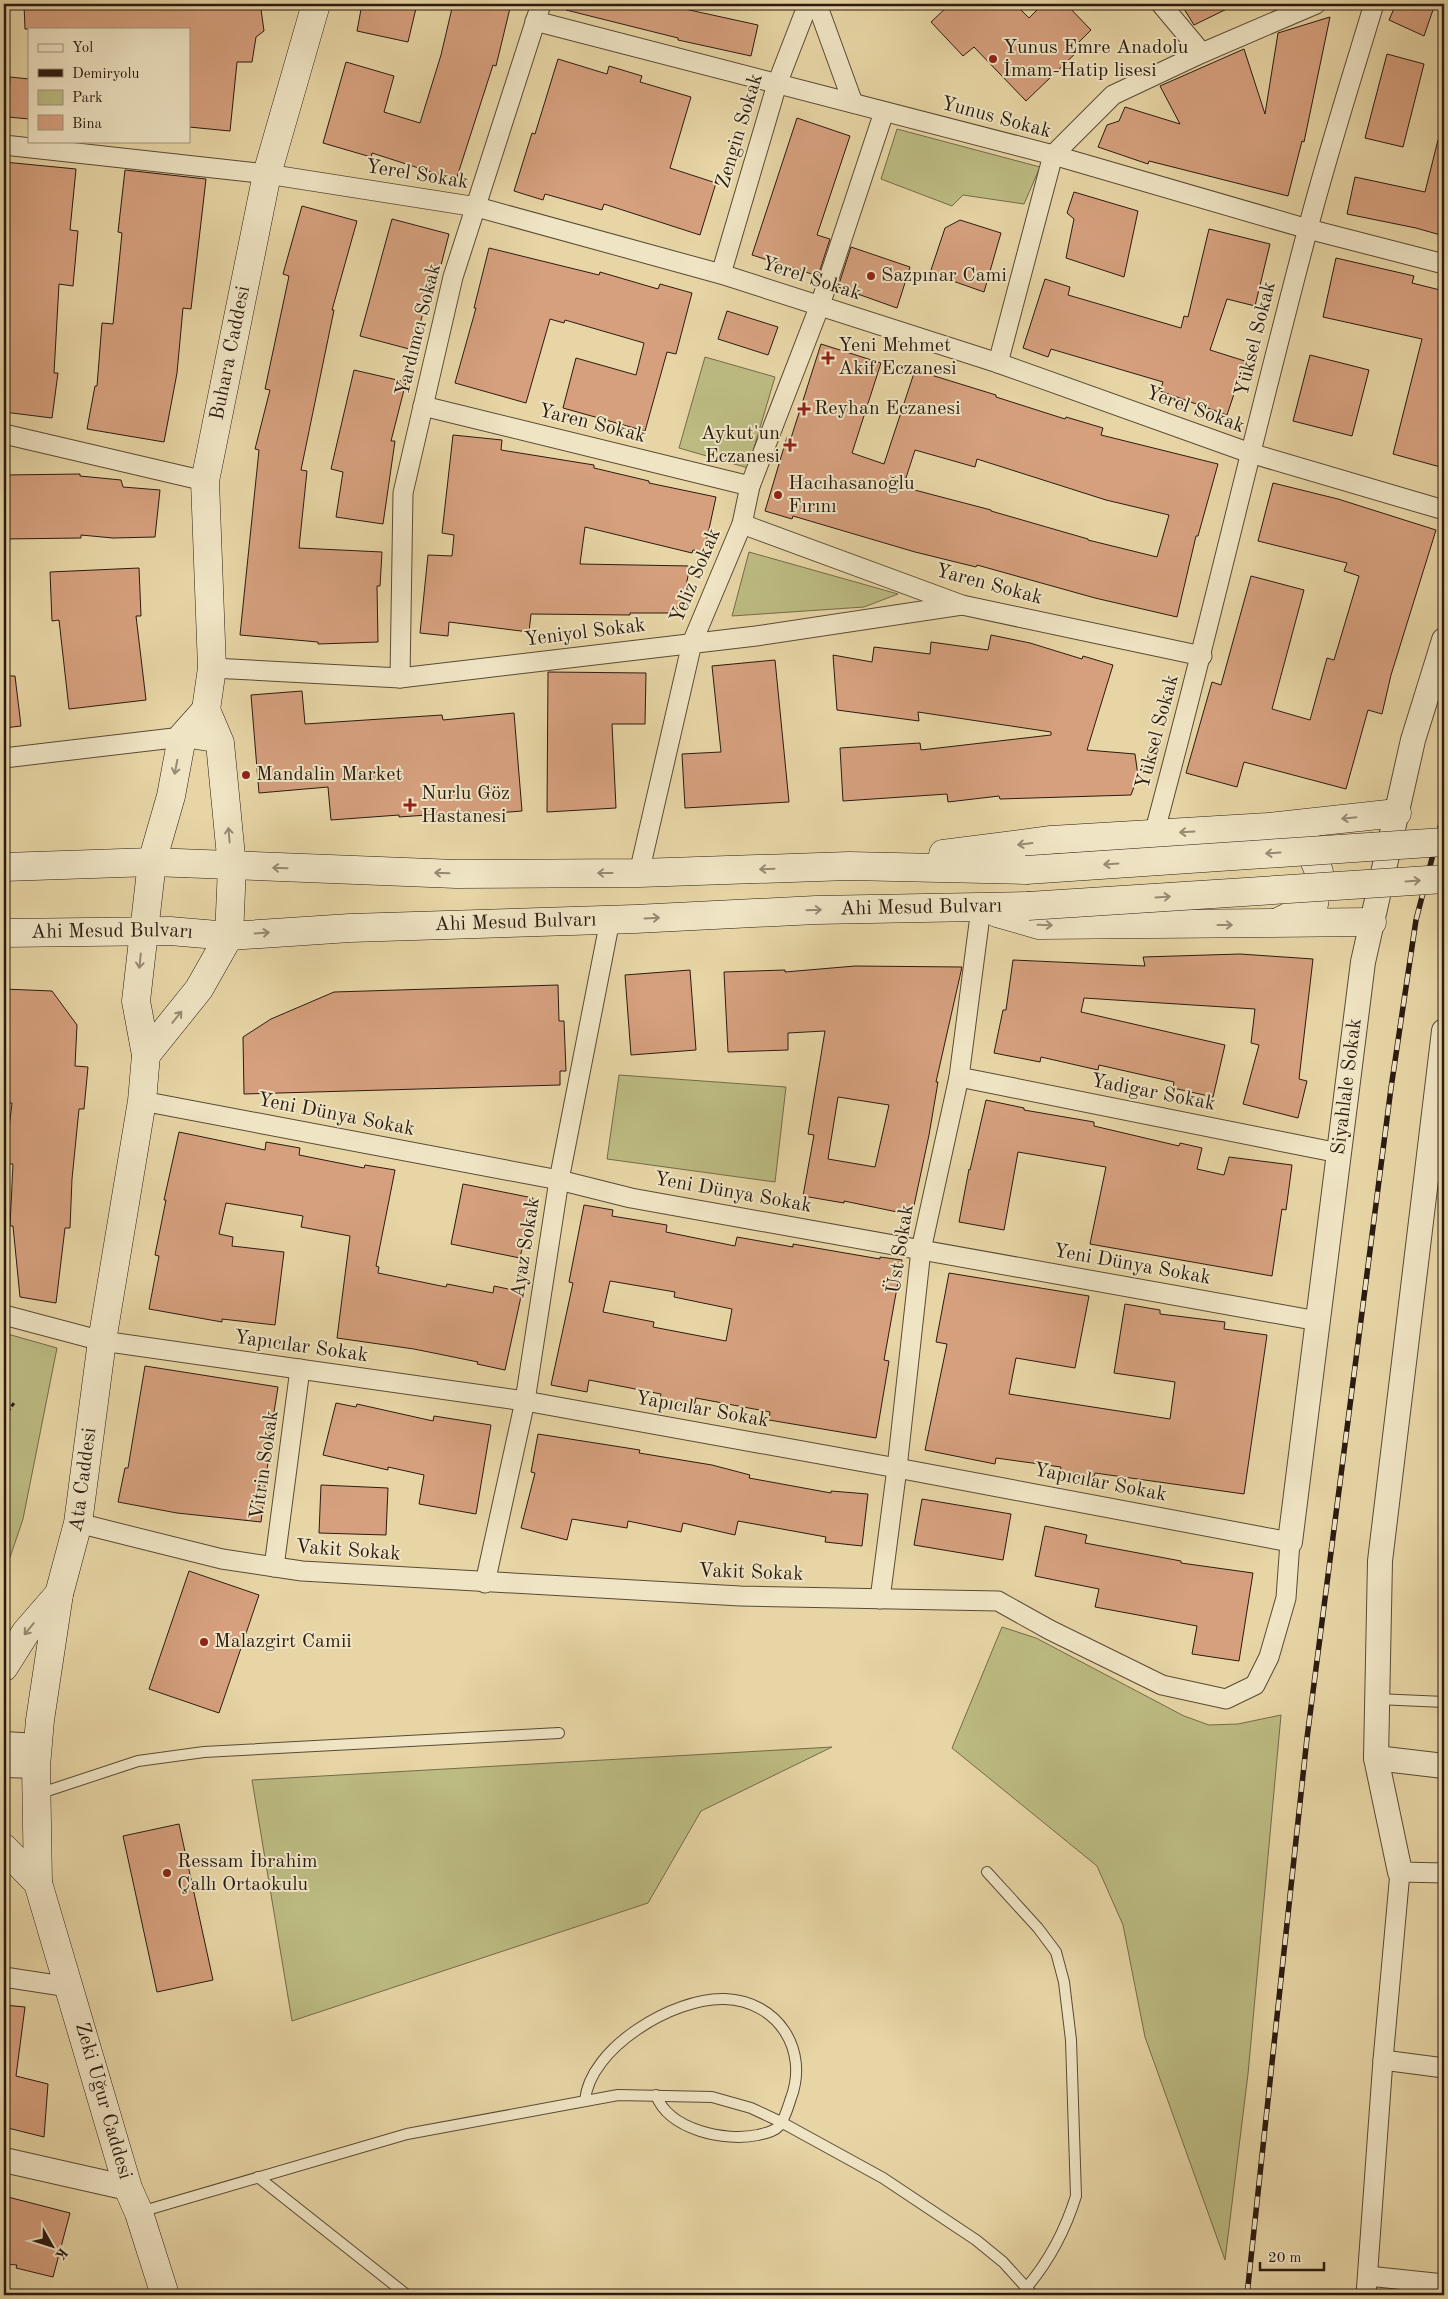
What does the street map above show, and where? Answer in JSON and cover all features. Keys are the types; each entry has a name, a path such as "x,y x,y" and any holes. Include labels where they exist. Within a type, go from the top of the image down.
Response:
{"main road":[{"name":"Buhara Caddesi","path":"206,710 212,668 205,481 267,174 316,4"},
{"path":"146,1055 199,989 229,936 232,866 220,743 206,710 182,738"},
{"name":"Ata Caddesi","path":"42,1894 37,1795 37,1756 40,1720 59,1594 78,1523 102,1341 142,1101 146,1055 136,1001 143,932 152,862 171,796 182,738"},
{"path":"850,866 1051,840 1268,827 1397,813"},
{"path":"1268,827 1307,842 1319,872 1314,904 1275,924"},
{"name":"Ahi Mesud Bulvarı","path":"4,866 152,862 456,874 639,873 850,866 1026,870 1444,842"},
{"name":"Ahi Mesud Bulvarı","path":"4,933 143,932 229,936 350,928 610,920 816,910 981,908 1444,879"},
{"path":"981,908 1039,925 1372,922"},
{"path":"4,1667 26,1632 59,1594"},
{"path":"4,1848 42,1894"},
{"name":"Zeki Uğur Caddesi","path":"42,1894 91,2056 128,2188 139,2213 165,2295"}],"street":[{"name":"Zengin Sokak","path":"721,274 777,84 808,4"},
{"path":"817,4 853,104"},
{"path":"1161,4 1202,53"},
{"path":"998,363 1053,156 1113,95 1202,53 1316,4"},
{"name":"Yüksel Sokak","path":"1154,834 1202,656 1250,453 1308,229 1374,4"},
{"name":"Yunus Sokak","path":"538,12 777,84 1053,156 1308,229 1444,264"},
{"name":"Yardımcı Sokak","path":"400,678 403,493 453,277 538,12"},
{"name":"Yeliz Sokak","path":"639,873 692,643 742,524 750,486 820,305 884,112"},
{"name":"Yerel Sokak","path":"4,145 267,174 477,207 721,274 820,305 998,363 1250,453 1444,510"},
{"name":"Yaren Sokak","path":"424,406 750,486"},
{"path":"4,434 205,481"},
{"name":"Yaren Sokak","path":"742,524 962,605 1202,656"},
{"name":"Yeniyol Sokak","path":"212,668 400,678 692,643 962,605"},
{"name":"Siyahlale Sokak","path":"1290,1542 1363,962 1413,740 1444,640"},
{"path":"4,758 182,738 220,743"},
{"name":"Üst Sokak","path":"880,1599 897,1468 921,1250 959,1077 981,908"},
{"name":"Ayaz Sokak","path":"485,1583 525,1401 559,1180 610,920"},
{"path":"1366,2295 1383,2060 1400,1872 1376,1758 1380,1561 1444,1031"},
{"name":"Yadigar Sokak","path":"959,1077 1339,1153"},
{"name":"Yeni Dünya Sokak","path":"142,1101 559,1180 631,1198 1318,1321"},
{"name":"Yapıcılar Sokak","path":"4,1315 102,1341 525,1401 897,1468 1290,1542"},
{"name":"Vitrin Sokak","path":"274,1567 300,1369"},
{"name":"Vakit Sokak","path":"78,1523 222,1559 302,1572 740,1596 998,1601 1050,1630 1162,1685 1226,1699 1255,1685 1270,1657 1286,1598 1290,1542"},
{"path":"4,1744 37,1756"},
{"path":"4,1765 37,1756"},
{"path":"1376,1758 1444,1766"},
{"path":"1400,1872 1444,1873"},
{"path":"4,1977 69,1987"},
{"path":"1383,2060 1444,2068"},
{"path":"4,2160 128,2188"},
{"path":"1368,2276 1444,2284"}],"lane":[{"path":"1377,1699 1444,1702"},
{"path":"37,1795 138,1761 204,1752 559,1733"},
{"path":"139,2213 406,2134 618,2095 712,2097 751,2108 781,2122 883,2178 976,2240 1003,2262 1030,2291 1072,2210 1076,2196 1070,2040 1064,1982 1056,1952 1038,1928 987,1872"},
{"path":"585,2101 586,2090 595,2069 639,2028 669,2012 689,2005 725,1999 754,2006 767,2014 785,2030 792,2041 796,2077 792,2096 781,2122 775,2129 758,2135 736,2138 700,2131 675,2118 665,2110 656,2095"},
{"path":"258,2178 407,2295"}],"path":[{"path":"4,1417 14,1403"}],"green space":[{"path":"897,129 1040,167 1024,204 963,195 952,206 881,179"},
{"path":"705,357 775,377 748,468 679,448"},
{"path":"749,552 898,594 864,607 732,616"},
{"path":"619,1075 786,1087 775,1182 607,1159"},
{"path":"4,1333 57,1348 23,1519 4,1575"},
{"path":"1002,1627 1036,1638 1184,1716 1209,1725 1238,1724 1281,1715 1248,2074 1225,2260 1145,2037 1123,1925 1097,1866 952,1748"},
{"path":"832,1747 701,1811 648,1903 292,2021 252,1780"}],"building":[{"path":"24,4 157,4 261,9 264,31 256,37 252,62 237,62 230,131 190,127 190,28 25,29"},
{"path":"362,4 417,4 408,42 357,31"},
{"path":"453,4 511,4 496,66 493,65 456,180 372,153 371,157 323,143 346,62 394,76 384,112 420,123 441,55"},
{"path":"566,4 662,4 758,25 751,56 678,40 678,38 566,10"},
{"path":"950,4 1015,4 1029,18 1043,4 1066,4 1091,30 1077,44 1081,48 1026,101 974,47 963,56 931,22"},
{"path":"1181,4 1237,4 1194,25"},
{"path":"1396,4 1435,4 1424,36 1389,20"},
{"path":"1330,17 1304,142 1302,141 1288,196 1149,161 1148,164 1098,147 1107,125 1119,121 1125,107 1180,124 1160,86 1244,49 1265,114 1278,33"},
{"path":"1387,54 1424,64 1403,147 1365,138"},
{"path":"558,59 607,74 609,66 642,76 640,82 691,97 670,168 716,183 700,235 604,204 602,210 545,194 543,200 514,191 532,133 535,134"},
{"path":"10,77 28,79 28,119 8,117"},
{"path":"797,118 850,136 817,235 830,239 818,276 752,255"},
{"path":"1438,140 1444,141 1444,236 1416,228 1347,214 1355,177 1425,192"},
{"path":"4,162 76,169 70,230 78,231 73,286 59,284 54,373 58,373 52,418 4,412"},
{"path":"125,170 206,179 191,309 183,308 177,373 164,442 87,429 95,386 97,386 102,323 113,324 122,233 118,232"},
{"path":"1074,192 1138,211 1124,277 1066,258 1074,219 1067,213"},
{"path":"302,206 357,221 332,310 334,310 301,470 307,471 299,548 382,552 380,586 377,586 378,642 318,644 318,642 240,635 259,450 255,449 270,390 265,389 289,276 283,274"},
{"path":"392,219 449,234 440,269 435,268 413,350 360,336"},
{"path":"960,220 1001,233 984,292 930,273 945,228"},
{"path":"1209,229 1270,244 1255,306 1227,299 1210,350 1245,361 1227,415 1160,391 1163,382 1051,349 1048,357 1023,348 1045,279 1070,287 1068,295 1181,328 1184,316 1188,317"},
{"name":"Sazpınar Cami","path":"851,247 910,267 897,308 838,287"},
{"path":"489,248 599,275 600,272 658,289 660,284 692,293 676,354 667,352 645,431 563,408 576,358 636,375 644,343 565,320 564,323 550,319 526,403 455,383 476,308 474,308"},
{"path":"1336,258 1414,276 1412,283 1444,291 1444,468 1393,454 1422,339 1323,317"},
{"path":"727,311 778,327 768,355 718,339"},
{"path":"821,344 881,363 852,453 884,464 915,370 1065,419 1066,417 1103,428 1101,435 1218,464 1198,536 1196,536 1177,617 1095,598 977,565 976,567 915,552 793,516 792,519 765,511 787,437 791,438","holes":["915,450 975,467 977,459 1106,500 1169,515 1157,557 1088,540 991,510 903,487"]},
{"path":"1310,355 1369,370 1352,436 1293,421"},
{"path":"354,370 406,382 391,441 395,441 383,524 336,517 343,472 331,469"},
{"path":"453,435 502,440 501,450 594,465 594,468 649,481 649,483 716,497 704,552 693,550 692,553 585,527 580,564 690,566 682,606 669,613 630,613 630,615 531,614 529,632 449,622 448,636 420,633 428,555 452,556 454,535 442,533"},
{"path":"80,474 80,476 121,480 123,487 160,490 155,537 113,538 81,535 81,538 4,539 4,475"},
{"path":"1273,483 1338,499 1436,530 1391,675 1382,714 1368,710 1346,789 1244,762 1237,787 1186,773 1212,682 1221,685 1251,576 1304,590 1272,709 1310,720 1327,658 1334,660 1359,576 1344,571 1347,563 1258,541"},
{"path":"139,568 141,616 136,616 146,700 69,709 59,620 52,621 50,572"},
{"path":"991,635 1030,643 1082,659 1083,656 1113,665 1087,750 1135,754 1138,776 1131,795 1000,799 999,796 948,802 947,794 843,801 840,748 920,743 921,750 1051,735 1051,732 918,712 919,721 837,710 833,655 872,662 874,647 930,654 931,642 988,650"},
{"path":"775,660 789,802 685,808 682,754 721,752 712,666"},
{"path":"548,672 646,673 645,724 612,724 616,808 547,812"},
{"path":"4,676 15,676 21,726 4,728"},
{"path":"302,691 305,724 442,715 443,720 514,713 522,811 471,815 470,812 399,817 399,815 331,820 328,787 259,793 251,695"},
{"path":"1240,954 1313,959 1299,1079 1307,1081 1298,1118 1243,1104 1259,1045 1251,1043 1255,1009 1084,998 1081,1012 1225,1045 1213,1097 1173,1088 1174,1082 1099,1065 1098,1070 1041,1057 1040,1062 994,1053 1003,1010 1006,1010 1013,960 1145,966 1143,957"},
{"path":"855,966 962,967 936,1082 938,1082 929,1135 912,1215 844,1201 844,1203 803,1196 814,1135 808,1134 825,1031 788,1033 788,1050 728,1052 724,972 785,970 785,972","holes":["838,1097 889,1105 875,1167 828,1159"]},
{"path":"690,970 696,1050 631,1055 625,975"},
{"path":"558,985 559,1021 564,1021 566,1071 560,1071 560,1085 244,1094 243,1037 271,1019 334,992"},
{"path":"4,989 52,991 77,1025 75,1066 88,1067 84,1109 79,1109 72,1179 70,1228 65,1228 56,1303 20,1297 13,1226 10,1226 13,1164 5,1164 12,1103 4,1103 8,1036 4,1036"},
{"path":"986,1100 1024,1108 1024,1110 1094,1122 1094,1126 1179,1146 1180,1143 1202,1148 1197,1169 1224,1175 1229,1157 1292,1165 1286,1210 1282,1209 1272,1276 1090,1244 1106,1167 1018,1152 1004,1230 959,1222 969,1169"},
{"path":"179,1132 265,1150 266,1142 300,1148 299,1155 364,1168 365,1165 395,1170 376,1266 379,1267 378,1273 446,1287 447,1284 493,1293 494,1286 522,1292 505,1370 477,1364 478,1362 414,1349 337,1338 350,1236 301,1227 303,1216 226,1203 219,1234 233,1237 232,1246 284,1252 275,1325 222,1319 222,1322 149,1309 159,1256 155,1255 166,1200 164,1200"},
{"path":"463,1184 533,1198 520,1258 451,1244"},
{"path":"584,1205 613,1210 612,1216 667,1225 666,1232 735,1246 737,1237 793,1247 793,1244 880,1259 880,1257 902,1260 884,1360 889,1361 876,1438 769,1420 770,1412 696,1398 694,1406 660,1399 661,1394 589,1380 587,1392 551,1385 573,1283 569,1282","holes":["610,1281 675,1292 674,1297 732,1309 726,1341 653,1327 654,1322 603,1312"]},
{"path":"949,1273 1089,1296 1075,1368 1016,1358 1009,1394 1170,1419 1175,1382 1114,1373 1125,1304 1160,1310 1160,1314 1225,1322 1224,1329 1267,1335 1244,1494 1095,1473 1094,1477 1060,1472 1061,1467 996,1458 995,1464 925,1450 947,1344 936,1342"},
{"path":"145,1366 278,1387 266,1462 268,1462 261,1522 177,1513 118,1502 125,1468 128,1468"},
{"path":"336,1403 356,1407 357,1404 433,1421 434,1416 491,1425 476,1514 419,1504 424,1475 388,1467 388,1470 323,1455"},
{"path":"538,1434 640,1450 639,1453 712,1465 750,1475 749,1478 831,1493 831,1491 868,1494 862,1546 825,1542 826,1537 738,1521 735,1535 683,1523 681,1532 628,1521 627,1528 572,1519 567,1540 521,1528 535,1473 531,1472"},
{"path":"321,1485 388,1488 386,1535 319,1533"},
{"path":"922,1499 1011,1514 1003,1560 914,1545"},
{"path":"1045,1526 1087,1535 1085,1543 1181,1561 1181,1563 1253,1573 1239,1661 1192,1654 1197,1626 1095,1607 1099,1589 1035,1576"},
{"name":"Malazgirt Camii","path":"189,1571 259,1595 219,1713 149,1689"},
{"path":"179,1824 213,1980 157,1992 123,1836"},
{"path":"4,2005 25,2007 16,2076 48,2084 44,2137 4,2127"},
{"path":"4,2196 70,2213 53,2277 16,2268 17,2265 4,2264"}],"railway":[{"path":"1247,2295 1307,1738 1391,1088 1416,920 1444,812"}],"place":[{"name":"Yunus Emre Anadolu İmam-Hatip lisesi","path":"993,59"},
{"name":"Sazpınar Cami","path":"871,276"},
{"name":"Yeni Mehmet Akif Eczanesi","path":"828,358"},
{"name":"Reyhan Eczanesi","path":"804,409"},
{"name":"Aykut'un Eczanesi","path":"790,445"},
{"name":"Hacıhasanoğlu Fırını","path":"778,495"},
{"name":"Mandalin Market","path":"246,775"},
{"name":"Nurlu Göz Hastanesi","path":"410,805"},
{"name":"Malazgirt Camii","path":"204,1642"},
{"name":"Ressam İbrahim Çallı Ortaokulu","path":"167,1873"}]}
